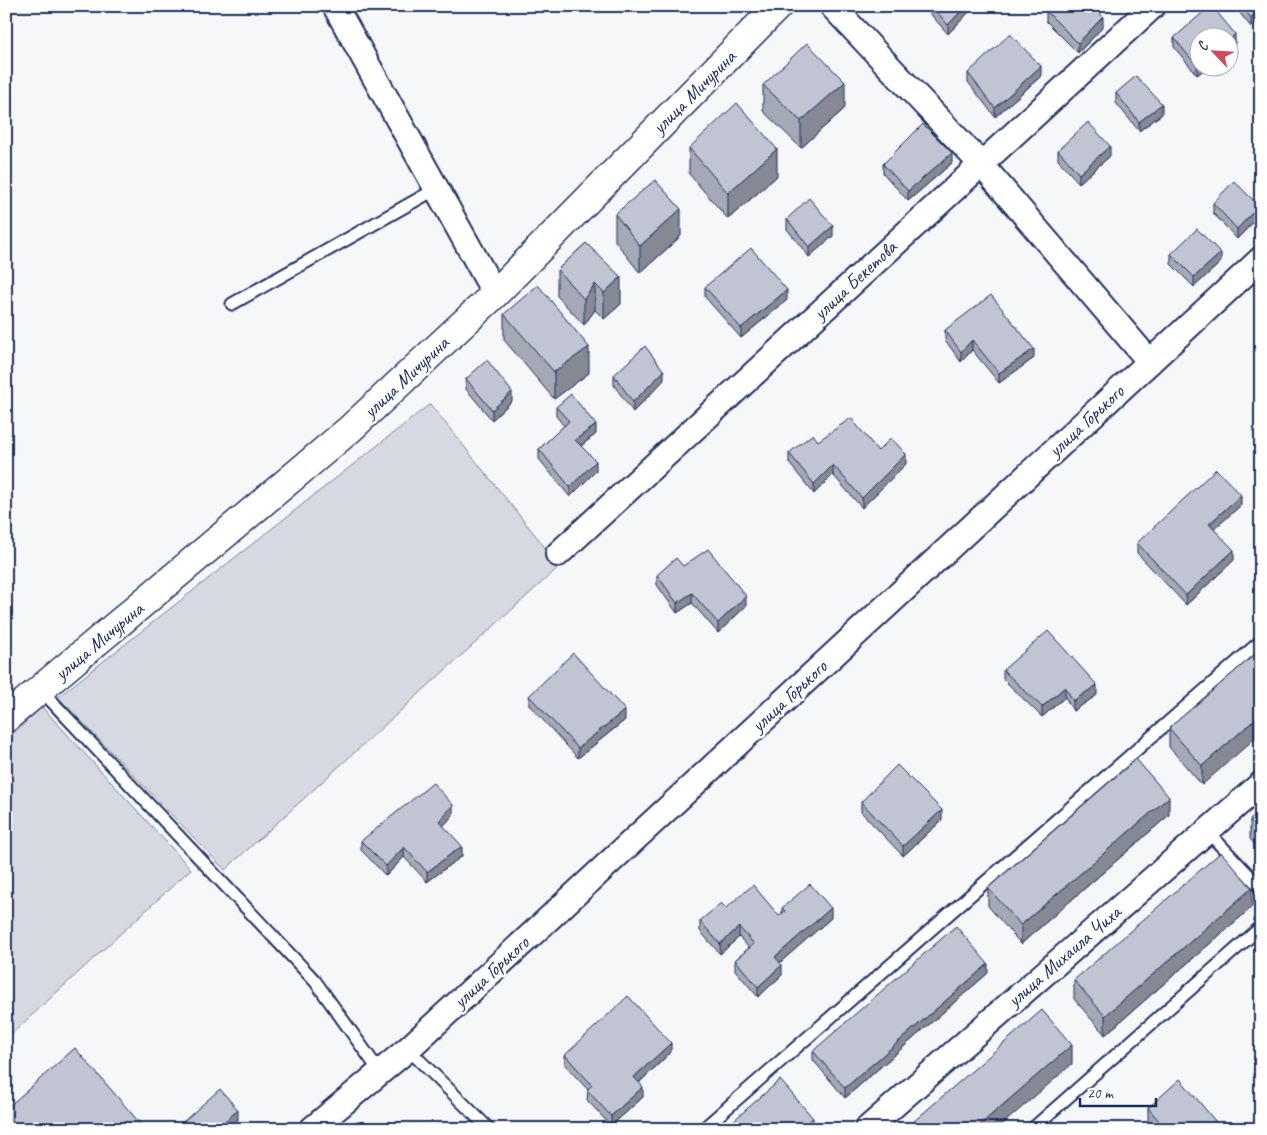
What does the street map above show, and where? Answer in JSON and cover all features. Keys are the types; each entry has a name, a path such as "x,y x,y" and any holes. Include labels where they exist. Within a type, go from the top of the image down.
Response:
{"street":[{"path":"335,6 495,294"},
{"name":"улица Мичурина","path":"6,718 350,429 495,294 778,6"},
{"path":"832,6 981,164 1150,362"},
{"name":"улица Бекетова","path":"558,554 1153,6"},
{"name":"улица Горького","path":"312,1129 408,1049 1261,259"},
{"name":"улица Михаила Чиха","path":"867,1129 1261,784"}],"lane":[{"path":"232,304 436,188"},
{"path":"703,1129 1261,641"},
{"path":"41,690 315,980 380,1072"},
{"path":"1207,831 1261,888"},
{"path":"1032,1129 1261,927"},
{"path":"408,1049 489,1129"}],"shaded area":[{"path":"430,404 560,566 225,870 58,697"},
{"path":"42,707 191,869 6,1039 6,740"}],"building":[{"path":"932,6 966,6 948,25"},
{"path":"1052,6 1094,6 1103,17 1078,43 1046,11"},
{"path":"1210,6 1230,28 1190,28 1190,57 1174,38"},
{"path":"1242,6 1261,6 1261,9 1251,18"},
{"path":"1010,34 1041,66 995,108 968,73"},
{"path":"807,43 845,82 801,121 763,85"},
{"path":"1136,76 1162,104 1139,122 1116,93"},
{"path":"737,103 777,149 728,193 689,148"},
{"path":"1088,122 1110,146 1079,174 1058,150"},
{"path":"923,124 952,153 908,191 883,164"},
{"path":"655,180 681,209 640,246 615,214"},
{"path":"1234,181 1259,206 1237,229 1213,203"},
{"path":"809,198 833,226 809,247 787,219"},
{"path":"1197,229 1221,253 1194,277 1171,254"},
{"path":"586,243 621,277 604,293 595,284 584,299 557,270"},
{"path":"751,248 787,290 741,328 705,287"},
{"path":"538,285 589,347 554,372 504,314"},
{"path":"991,295 1034,349 999,373 972,340 961,352 945,330"},
{"path":"645,346 664,371 633,402 614,375"},
{"path":"487,360 512,392 492,410 466,379"},
{"path":"571,394 596,425 575,440 596,461 570,487 539,449 569,421 556,407"},
{"path":"851,418 878,451 891,438 906,454 862,498 833,465 814,484 789,453 813,434 818,441"},
{"path":"1216,469 1241,495 1209,524 1234,550 1186,595 1137,543"},
{"path":"708,549 746,596 718,623 692,593 677,603 657,575 676,558 683,566"},
{"path":"1048,631 1097,685 1073,701 1065,687 1042,707 1003,670"},
{"path":"1261,649 1261,714 1202,766 1169,728"},
{"path":"573,653 625,710 578,748 529,696"},
{"path":"1136,759 1169,797 1021,925 988,888"},
{"path":"897,765 942,810 903,846 861,802"},
{"path":"433,783 453,805 439,821 462,846 427,872 404,847 386,866 361,841"},
{"path":"1261,811 1261,833 1250,820"},
{"path":"1221,852 1252,888 1105,1016 1074,980"},
{"path":"810,884 831,908 775,957 782,965 758,987 735,960 754,944 739,927 720,944 700,921 721,903 726,908 753,885 779,916 785,911 782,908"},
{"path":"956,926 988,964 845,1088 813,1051"},
{"path":"628,996 671,1043 634,1077 643,1087 611,1116 587,1090 592,1085 565,1055"},
{"path":"1042,1010 1072,1045 975,1129 905,1129"},
{"path":"75,1048 145,1129 61,1129 57,1125 53,1129 6,1129 6,1109"},
{"path":"1180,1079 1222,1129 1166,1129 1148,1108"},
{"path":"780,1080 813,1118 800,1129 724,1129"},
{"path":"220,1089 238,1110 215,1129 175,1129"}]}
